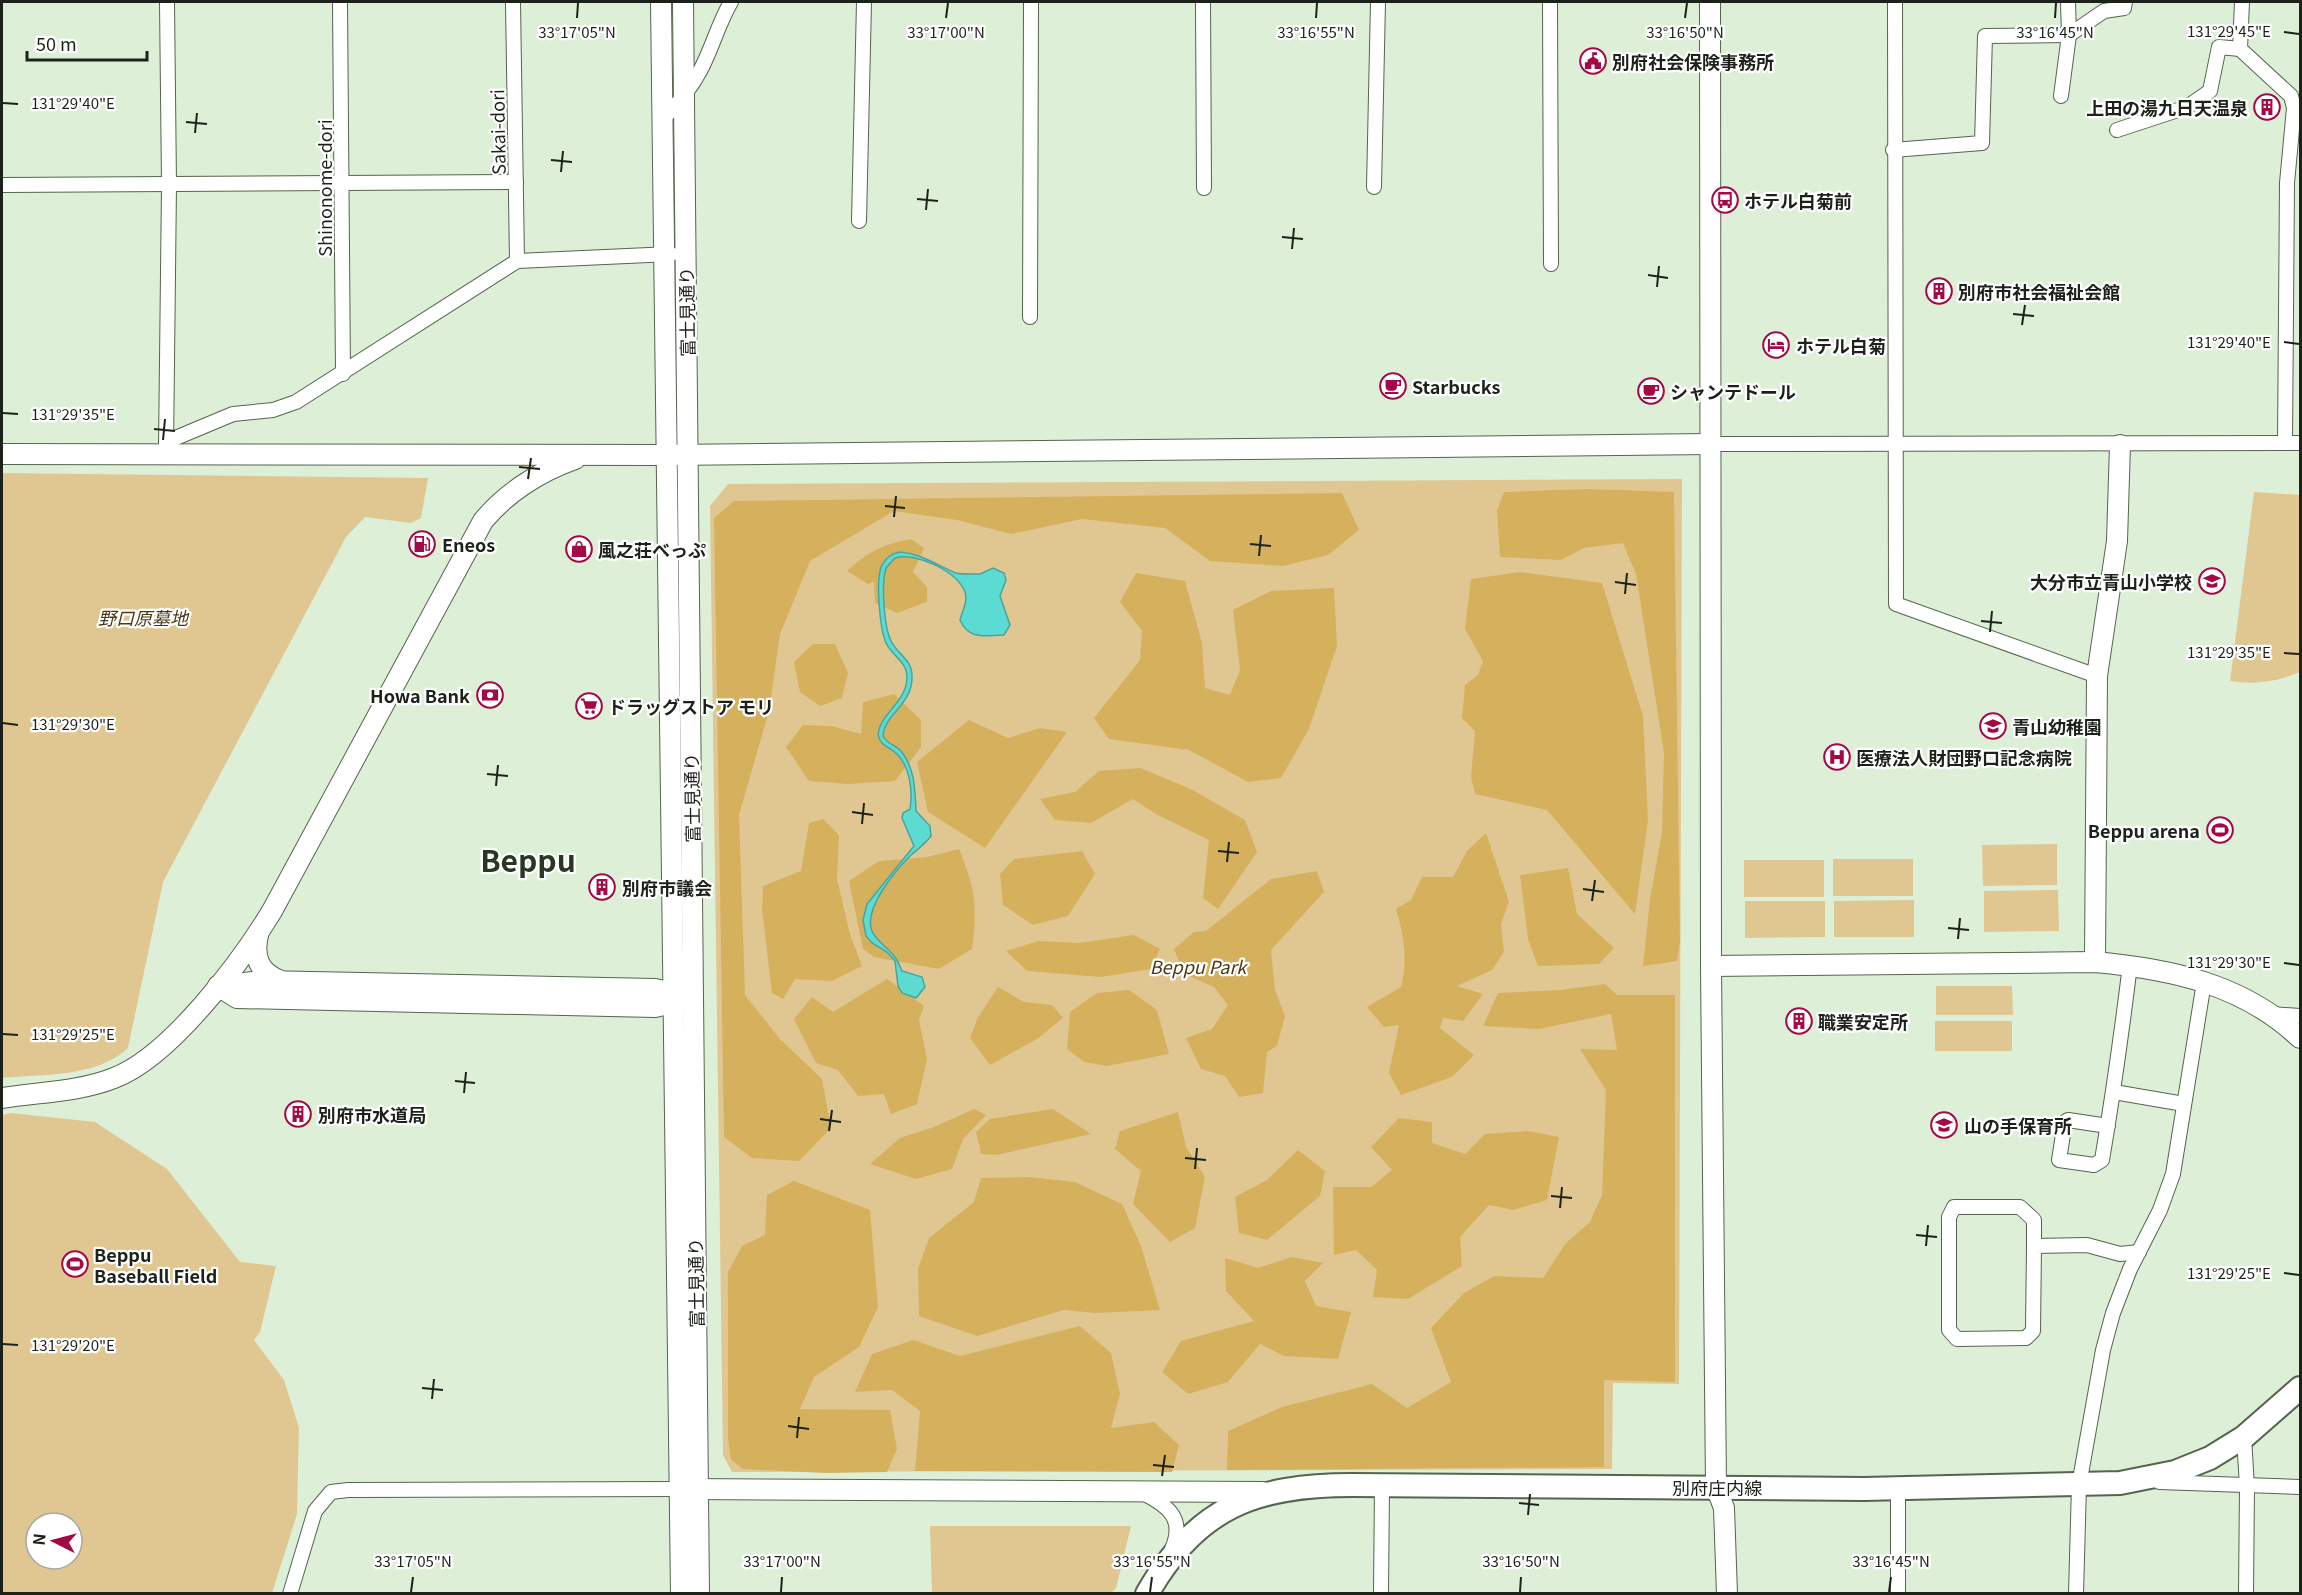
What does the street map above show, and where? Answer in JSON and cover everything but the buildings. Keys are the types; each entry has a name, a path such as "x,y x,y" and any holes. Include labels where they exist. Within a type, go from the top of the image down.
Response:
{"main road":[{"name":"別府庄内線","path":"1147,1593 1184,1541 1211,1518 1240,1503 1272,1492 1320,1486 1716,1486 1864,1489 2079,1485 2135,1481 2175,1472 2197,1463 2244,1437 2301,1388"}],"street":[{"path":"166,448 169,185 167,2"},
{"name":"Shinonome-dori","path":"340,2 343,374"},
{"name":"Sakai-dori","path":"513,2 517,261"},
{"path":"661,2 665,254 677,455"},
{"name":"富士見通り","path":"683,2 685,253 677,455 680,998 689,1489 699,1593"},
{"path":"663,120 684,98 700,70 720,21 731,2"},
{"path":"859,221 864,2"},
{"path":"1030,317 1031,2"},
{"path":"1203,2 1204,188"},
{"path":"1374,187 1378,2"},
{"path":"1550,2 1551,264"},
{"path":"1710,2 1711,966 1716,1486 1724,1508 1727,1593"},
{"path":"1895,2 1893,150 1898,445 1896,604 2097,676"},
{"path":"2061,96 2069,35 2068,2"},
{"path":"1893,150 1982,143 1985,36 2069,35 2104,11 2124,8 2125,2"},
{"path":"2240,49 2242,2"},
{"path":"2117,130 2187,107 2210,91 2219,46 2240,49 2291,96 2294,108 2294,183 2285,443"},
{"path":"2,185 516,182"},
{"path":"166,448 233,414 273,410 296,402 517,261 685,253"},
{"path":"2,454 166,448 677,455 1711,444 2301,443"},
{"path":"2095,962 2097,676 2117,541 2120,445"},
{"path":"2,1098 99,1083 133,1070 162,1046 219,986 258,935 483,521 505,499 540,475 589,455"},
{"path":"258,935 255,953 260,965 267,975 281,981"},
{"path":"1711,966 2095,962 2130,965 2180,973 2204,982 2271,1014 2301,1038"},
{"path":"2108,1126 2130,965"},
{"path":"219,986 250,981 281,981 655,989 680,998"},
{"path":"2076,1593 2079,1485 2106,1339 2113,1313 2160,1210 2173,1174 2204,982"},
{"path":"219,986 237,998 655,1007 680,998"},
{"path":"2271,1014 2301,1016"},
{"path":"2114,1092 2184,1104"},
{"path":"1953,1207 2020,1207 2034,1220 2034,1246 2033,1331 2026,1338 1957,1339 1949,1330 1949,1217 1953,1207"},
{"path":"2034,1246 2087,1245 2120,1254 2139,1252"},
{"path":"2244,1437 2247,1487 2246,1593"},
{"path":"2135,1481 2247,1487 2301,1487"},
{"path":"1381,1593 1382,1486"},
{"path":"681,1593 689,1489"},
{"path":"290,1593 315,1511 331,1492 348,1490 1272,1492"},
{"path":"1138,1491 1164,1504 1176,1523 1177,1538 1165,1565"},
{"path":"1898,1497 1898,1593"}],"green space":[{"name":"野口原墓地","path":"2,473 428,478 421,518 411,523 365,517 346,537 163,882 128,1048 115,1058 85,1070 2,1078"},
{"name":"Beppu Park","path":"1682,479 1679,1384 1613,1383 1612,1469 732,1472 723,1455 710,506 728,484"},
{"path":"1587,489 1674,492 1680,942 1677,961 1643,966 1650,899 1662,832 1664,753 1636,574 1623,543 1584,548 1561,560 1500,557 1497,511 1504,492"},
{"path":"2254,492 2300,495 2300,672 2274,680 2248,683 2230,681"},
{"path":"1342,493 1359,530 1328,555 1283,566 1210,561 1165,528 1082,519 1011,534 957,520 894,511 810,561 780,634 769,711 739,815 745,995 780,1039 822,1079 831,1128 799,1161 752,1158 724,1137 714,518 734,501"},
{"path":"911,539 924,548 913,572 927,587 927,602 897,613 875,603 874,582 868,584 847,571 876,550 892,543"},
{"path":"1520,572 1602,583 1643,716 1648,820 1635,914 1547,810 1475,794 1471,777 1475,731 1462,718 1465,685 1478,675 1483,661 1465,629 1471,579"},
{"path":"1136,573 1185,581 1202,643 1205,688 1230,695 1240,670 1233,610 1271,591 1334,588 1337,646 1309,729 1281,778 1248,782 1189,750 1109,739 1094,718 1140,660 1142,631 1120,602"},
{"path":"813,644 835,644 848,673 842,698 820,706 800,692 794,662"},
{"path":"894,694 921,720 921,747 895,781 848,784 809,781 786,747 803,725 832,726 861,734 863,702"},
{"path":"969,720 1008,738 1040,728 1067,732 985,848 928,812 917,762"},
{"path":"1140,768 1191,789 1245,820 1257,852 1218,909 1203,898 1209,840 1156,814 1133,799 1091,823 1055,820 1040,799 1075,792 1099,771"},
{"path":"823,819 839,835 837,879 850,934 862,966 832,981 795,979 783,999 772,993 762,909 763,886 801,871 809,823"},
{"path":"1486,833 1509,902 1501,924 1504,952 1492,970 1457,986 1483,994 1463,1021 1443,1018 1440,1028 1474,1055 1452,1077 1401,1095 1389,1073 1399,1025 1384,1027 1367,1007 1401,987 1404,948 1396,909 1411,900 1422,877 1453,877 1467,851"},
{"path":"2057,844 2057,885 1983,886 1982,845"},
{"path":"959,849 969,875 974,898 975,921 972,949 939,969 874,957 863,949 849,881 879,861 927,857"},
{"path":"1082,851 1095,874 1068,916 1033,925 1003,905 1000,874 1014,859"},
{"path":"1833,859 1913,859 1913,896 1833,896"},
{"path":"1744,860 1824,860 1824,897 1744,897"},
{"path":"1568,868 1577,914 1614,948 1599,964 1538,966 1528,939 1520,875"},
{"path":"1317,871 1324,892 1271,950 1275,990 1285,1016 1277,1046 1267,1052 1263,1093 1239,1097 1225,1076 1201,1069 1186,1038 1212,1029 1228,1005 1214,987 1184,974 1174,949 1194,932 1206,931 1271,879"},
{"path":"2058,890 2059,931 1984,932 1984,891"},
{"path":"1914,900 1914,937 1834,937 1834,901"},
{"path":"1745,901 1825,901 1825,937 1745,938"},
{"path":"1134,935 1160,949 1151,969 1101,977 1027,971 1006,951 1038,941 1079,943"},
{"path":"887,979 924,1006 919,1020 927,1059 917,1104 891,1114 884,1094 858,1096 838,1070 816,1063 794,1019 812,997 833,1012"},
{"path":"1605,984 1617,995 1675,995 1675,1382 1604,1380 1604,1467 1227,1470 1228,1431 1282,1407 1372,1384 1407,1408 1451,1382 1431,1328 1464,1293 1494,1276 1543,1278 1566,1243 1590,1222 1602,1195 1606,1090 1580,1049 1617,1050 1611,1014 1539,1029 1483,1026 1498,993 1561,990"},
{"path":"1936,986 2012,986 2013,1015 1936,1015"},
{"path":"998,987 1024,1002 1052,1005 1063,1018 1037,1039 990,1065 970,1038 978,1017"},
{"path":"1129,990 1157,1010 1169,1054 1107,1066 1084,1062 1067,1049 1070,1012 1097,993"},
{"path":"1935,1021 2012,1021 2012,1051 1935,1051"},
{"path":"974,1109 986,1115 963,1139 952,1169 916,1179 870,1164 900,1138 934,1127"},
{"path":"1053,1109 1091,1134 996,1155 981,1154 976,1132 990,1119"},
{"path":"1178,1112 1186,1147 1205,1177 1195,1228 1170,1242 1133,1204 1141,1171 1115,1149 1120,1131"},
{"path":"11,1113 95,1122 167,1169 240,1262 276,1266 260,1332 254,1340 284,1380 299,1428 297,1514 272,1593 2,1593 2,1115"},
{"path":"1399,1118 1432,1122 1432,1143 1465,1154 1485,1134 1529,1131 1559,1137 1547,1200 1513,1210 1489,1205 1460,1237 1462,1266 1408,1299 1373,1297 1377,1270 1356,1250 1334,1255 1333,1187 1371,1187 1392,1170 1371,1147"},
{"path":"1298,1150 1325,1171 1320,1196 1267,1240 1239,1233 1235,1197 1267,1180"},
{"path":"1029,1177 1075,1182 1122,1204 1141,1246 1160,1310 1096,1313 1064,1310 977,1336 919,1316 918,1269 929,1238 974,1202 981,1178"},
{"path":"794,1181 870,1210 878,1307 859,1347 814,1377 800,1409 890,1410 897,1449 887,1472 827,1473 743,1469 731,1460 728,1439 728,1272 742,1246 765,1235 767,1195"},
{"path":"1292,1257 1323,1263 1305,1281 1316,1306 1351,1312 1338,1359 1284,1356 1260,1344 1228,1382 1188,1394 1162,1372 1181,1341 1254,1321 1226,1291 1225,1258 1258,1268"},
{"path":"1080,1326 1111,1353 1120,1394 1111,1428 1154,1422 1179,1445 1172,1472 915,1471 920,1411 892,1390 855,1392 872,1354 913,1340 960,1356"},
{"path":"930,1526 1131,1526 1116,1588 1111,1593 932,1594"}],"water":[{"path":"900,552 923,557 956,573 980,574 993,568 1004,573 1006,580 1000,596 1010,625 1004,635 973,634 964,627 960,620 965,603 965,592 961,584 945,570 924,561 904,557 895,558 886,568 884,575 885,616 889,634 894,646 910,665 912,676 908,695 888,721 883,736 906,758 913,780 916,811 930,826 931,836 889,880 876,902 870,922 875,936 895,957 902,971 922,977 925,987 916,998 902,993 898,986 895,961 866,936 863,920 867,904 914,846 902,818 903,813 910,809 911,787 908,772 901,759 883,744 878,734 884,719 906,687 907,672 886,643 879,604 882,565 890,556"}],"place":[{"name":"別府社会保険事務所","path":"1593,61"},
{"name":"上田の湯九日天温泉","path":"2267,107"},
{"name":"ホテル白菊前","path":"1725,200"},
{"name":"別府市社会福祉会館","path":"1939,291"},
{"name":"ホテル白菊","path":"1776,345"},
{"name":"Starbucks","path":"1393,386"},
{"name":"シャンテドール","path":"1651,391"},
{"name":"Eneos","path":"422,544"},
{"name":"風之荘べっぷ","path":"579,549"},
{"name":"大分市立青山小学校","path":"2212,581"},
{"name":"Howa Bank","path":"490,695"},
{"name":"ドラッグストア モリ","path":"589,706"},
{"name":"青山幼稚園","path":"1993,726"},
{"name":"医療法人財団野口記念病院","path":"1837,757"},
{"name":"Beppu arena","path":"2220,830"},
{"name":"別府市議会","path":"602,887"},
{"name":"職業安定所","path":"1799,1021"},
{"name":"別府市水道局","path":"298,1114"},
{"name":"山の手保育所","path":"1944,1125"},
{"name":"Beppu Baseball Field","path":"75,1264"}],"district":[{"name":"Beppu","path":"528,859"}]}
